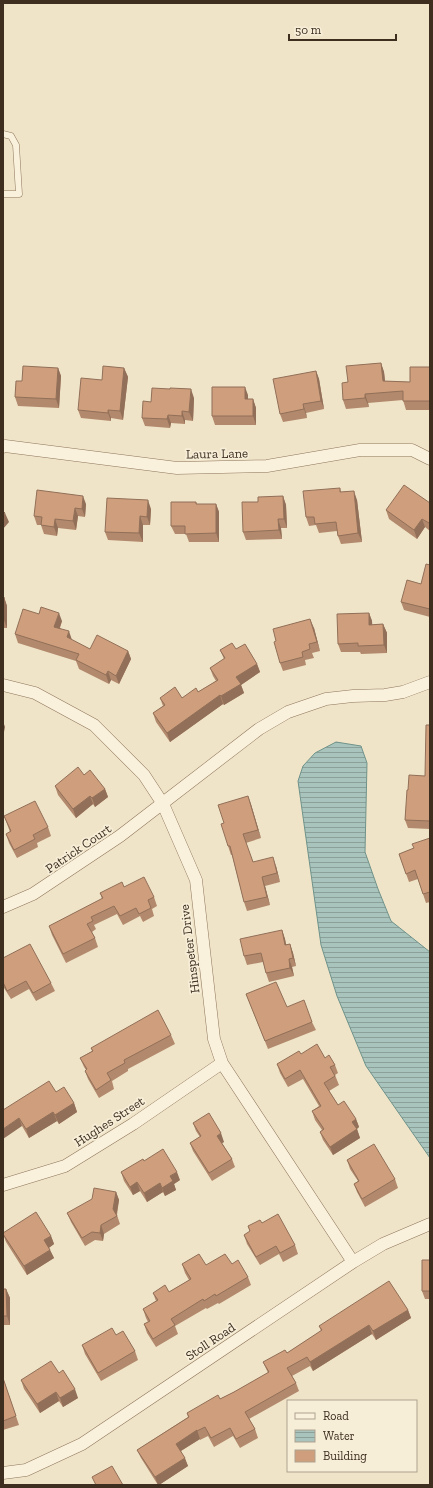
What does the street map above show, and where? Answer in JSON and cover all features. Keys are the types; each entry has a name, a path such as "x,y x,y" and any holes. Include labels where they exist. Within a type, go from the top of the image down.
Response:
{"street":[{"name":"Laura Lane","path":"3,447 5,446 177,468 267,466 360,450 412,450 430,459"},
{"path":"163,804 259,730 288,712 326,699 385,695 403,692 430,682"},
{"name":"Hinspeter Drive","path":"3,685 35,693 94,725 144,775 163,804 196,880 214,1039 222,1063 353,1262"},
{"name":"Patrick Court","path":"3,908 33,894 120,836 163,804"},
{"name":"Hughes Street","path":"3,1185 65,1166 133,1124 222,1063"},
{"name":"Stoll Road","path":"3,1473 26,1470 82,1444 353,1262 382,1244 430,1224"}],"lane":[{"path":"3,134 10,136 16,145 19,194 3,194"}],"water":[{"path":"336,742 361,746 367,763 365,852 391,921 430,952 430,1158 366,1066 337,996 321,945 298,781 303,766 315,753"}],"building":[{"path":"381,363 383,381 410,382 410,367 430,367 430,401 403,401 403,391 365,394 365,398 343,400 342,383 348,382 346,366"},
{"path":"23,366 58,368 56,399 15,397 16,381 22,381"},
{"path":"103,366 124,368 120,411 108,410 108,413 78,410 81,378 102,380"},
{"path":"316,371 321,401 303,404 304,409 280,414 273,379"},
{"path":"212,387 245,387 245,399 253,399 253,416 212,416"},
{"path":"152,388 191,389 189,412 182,411 182,416 168,415 167,419 142,418 143,401 151,402"},
{"path":"404,485 430,503 429,523 422,519 414,530 386,510"},
{"path":"340,488 340,492 354,491 358,533 338,536 336,522 315,524 314,517 306,517 303,491"},
{"path":"37,490 83,496 82,509 75,508 73,521 55,519 54,527 41,525 42,517 34,516"},
{"path":"283,496 284,519 278,519 279,530 243,532 242,502 258,502 258,497"},
{"path":"107,498 148,500 147,517 140,516 139,533 105,532"},
{"path":"171,502 216,504 216,533 185,534 185,526 171,526"},
{"path":"426,564 430,565 430,609 401,602 407,580 421,584"},
{"path":"4,597 4,620 3,620"},
{"path":"41,607 59,613 54,627 69,631 67,637 90,649 97,635 128,651 116,676 108,671 106,675 76,660 79,654 15,634 23,609 39,614"},
{"path":"369,613 369,625 383,624 384,645 358,646 358,643 338,644 337,614"},
{"path":"310,619 317,642 309,644 310,649 302,652 303,657 280,663 274,642 276,641 273,629"},
{"path":"232,643 236,649 245,644 257,664 236,677 241,684 221,696 220,695 167,733 153,713 165,705 160,698 175,687 182,698 196,688 198,692 218,680 210,668 225,658 220,650"},
{"path":"426,725 430,725 430,821 405,820 409,775 425,776"},
{"path":"78,767 84,775 90,770 105,789 92,798 90,796 73,809 55,786"},
{"path":"248,796 258,830 243,834 253,862 273,857 277,873 262,877 267,897 244,902 230,846 228,846 221,824 224,823 218,805"},
{"path":"35,801 48,827 33,835 35,839 14,850 6,834 11,831 4,816"},
{"path":"430,838 430,892 423,894 415,870 406,874 399,854 414,848 412,844"},
{"path":"144,877 154,897 148,900 151,908 139,914 136,908 120,916 114,906 91,917 93,921 87,924 95,938 63,954 49,926 103,898 100,893 122,882 124,887"},
{"path":"282,930 285,945 290,944 293,958 289,959 290,968 266,973 261,953 244,956 240,939"},
{"path":"30,944 51,983 33,993 26,981 7,991 3,982 3,958"},
{"path":"276,982 287,1007 304,1000 312,1022 265,1041 246,994"},
{"path":"158,1010 171,1035 124,1060 125,1063 107,1073 111,1080 96,1090 85,1071 87,1069 80,1058 93,1051 91,1048"},
{"path":"317,1044 325,1058 329,1055 335,1065 330,1067 335,1076 324,1083 338,1105 344,1101 356,1119 352,1122 357,1129 330,1147 320,1132 324,1129 312,1111 321,1106 300,1070 285,1079 277,1064 299,1051 301,1054"},
{"path":"49,1081 56,1092 64,1087 74,1103 55,1115 53,1112 26,1129 19,1118 3,1129 3,1110"},
{"path":"209,1113 221,1133 217,1136 232,1159 209,1173 190,1143 201,1136 193,1123"},
{"path":"374,1144 395,1179 362,1199 354,1184 359,1181 347,1160"},
{"path":"163,1149 177,1172 170,1176 173,1181 162,1188 160,1183 144,1193 137,1182 130,1187 121,1172 143,1159 144,1161"},
{"path":"94,1188 116,1192 113,1209 117,1216 101,1225 100,1233 92,1232 82,1238 67,1213 92,1199"},
{"path":"36,1212 51,1236 44,1240 50,1250 24,1266 3,1233"},
{"path":"278,1214 295,1245 280,1253 276,1246 256,1257 244,1235 250,1231 248,1226 260,1220 262,1223"},
{"path":"199,1254 206,1265 225,1254 232,1264 238,1260 248,1277 216,1296 215,1294 204,1301 203,1299 171,1319 175,1325 153,1339 144,1324 150,1321 143,1309 158,1300 153,1293 165,1285 169,1292 191,1279 182,1264"},
{"path":"422,1260 430,1260 430,1291 422,1291"},
{"path":"389,1281 408,1310 373,1331 369,1325 310,1362 307,1357 287,1368 296,1383 245,1412 255,1429 236,1439 230,1428 211,1438 205,1427 197,1430 176,1444 185,1458 155,1477 137,1450 189,1417 187,1413 218,1395 220,1399 234,1392 269,1372 263,1362 285,1350 287,1353 322,1330 319,1326"},
{"path":"3,1289 6,1289 7,1316 3,1316"},
{"path":"112,1328 116,1335 123,1331 135,1351 98,1373 82,1345"},
{"path":"51,1361 59,1373 63,1370 75,1389 60,1398 56,1392 37,1404 21,1380"},
{"path":"3,1378 16,1416 3,1421"},
{"path":"112,1466 123,1485 96,1485 92,1477"}]}
